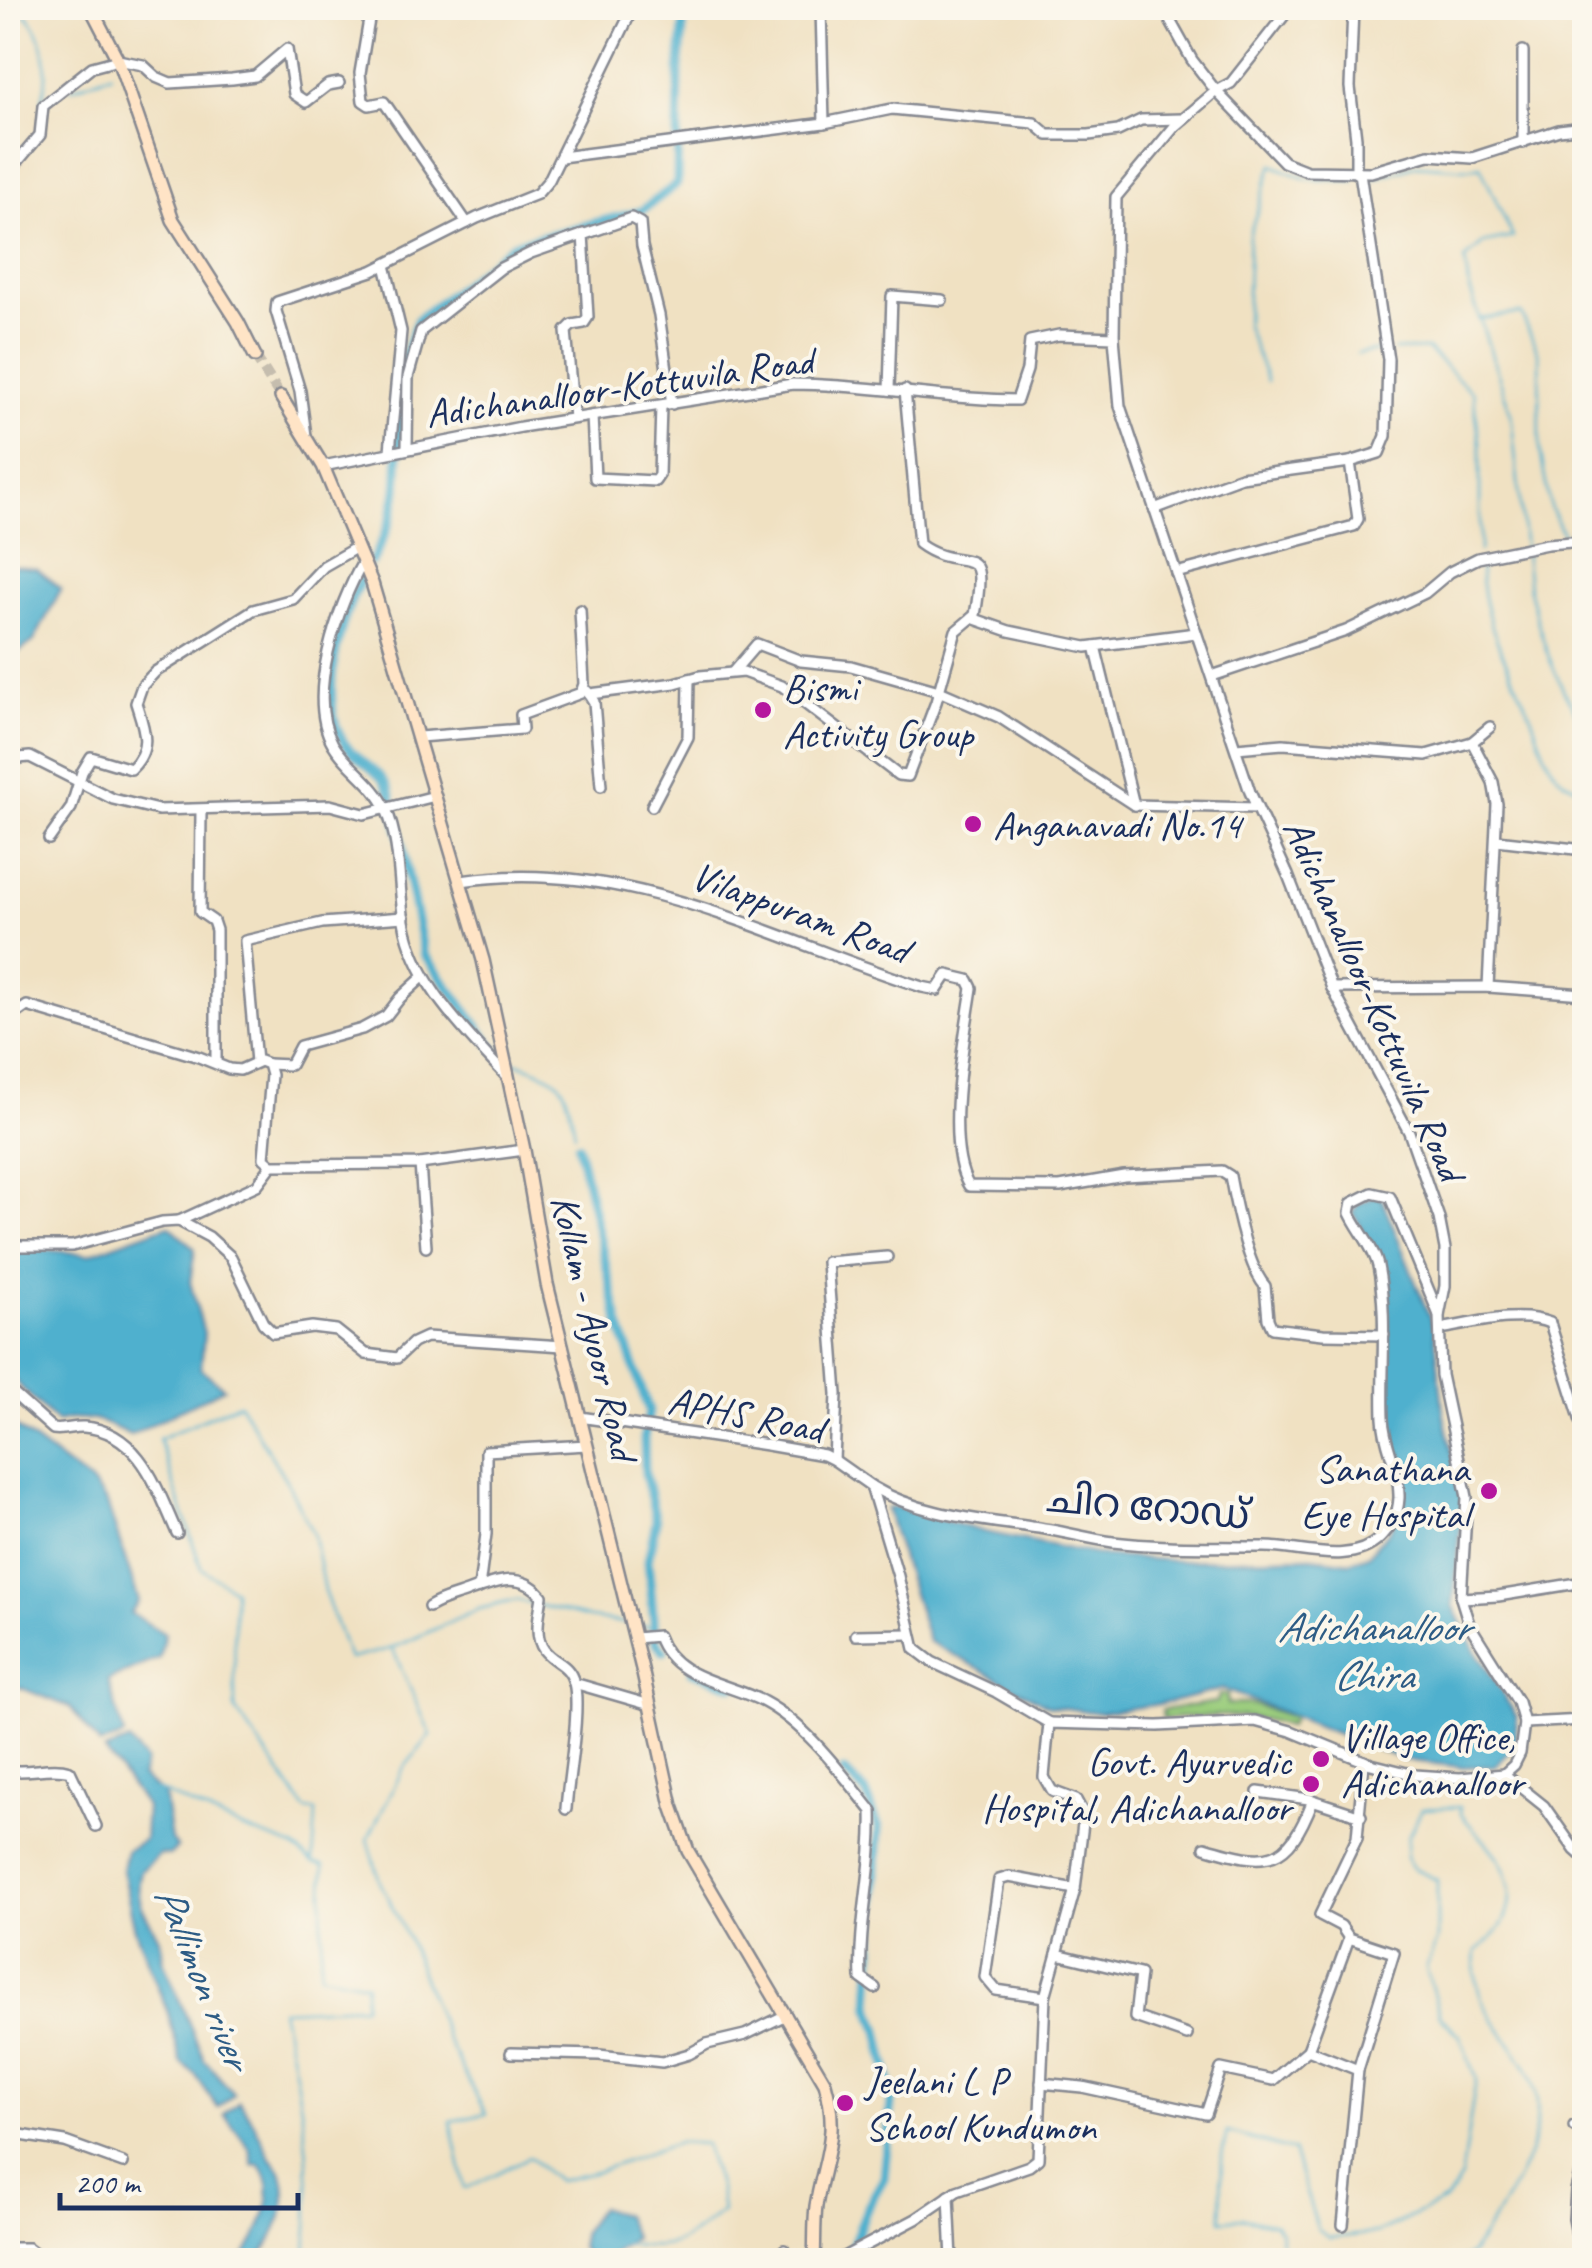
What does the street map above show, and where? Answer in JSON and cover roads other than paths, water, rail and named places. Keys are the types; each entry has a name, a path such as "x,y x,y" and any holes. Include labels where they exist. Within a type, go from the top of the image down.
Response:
{"main road":[{"path":"92,8 118,60 172,220 256,356"},
{"name":"Kollam - Ayoor Road","path":"281,397 322,466 363,562 419,737 483,960 548,1284 672,1806 688,1851 825,2083 831,2103 831,2142 816,2211 814,2260"}],"street":[{"path":"371,8 360,74 363,101 369,105 384,102 467,223"},
{"path":"306,438 300,390 276,311 278,302 347,282 467,223 537,194 549,180 633,8"},
{"path":"821,8 824,123"},
{"path":"1163,8 1192,60 1216,91 1284,162 1307,172 1358,173 1383,169 1414,157 1472,158 1559,130 1584,127"},
{"path":"1114,337 1116,198 1154,149 1183,120 1231,83 1290,8"},
{"path":"1154,510 1241,477 1350,462 1379,454 1386,436 1388,358 1376,262 1358,173 1350,88 1353,8"},
{"path":"8,173 40,135 47,101 92,67 118,60 143,65 156,77 170,82 232,79 255,76 287,49 294,94 306,102 328,85 339,83"},
{"path":"1523,51 1523,143"},
{"path":"560,157 824,123 892,109 1034,123 1048,135 1073,136 1106,134 1152,118 1183,120"},
{"path":"399,449 408,377 421,331 501,268 530,253 631,218 640,223 660,315 667,405 659,475 655,481 594,478 592,416"},
{"path":"574,418 566,336 568,328 588,317 583,234"},
{"path":"385,265 402,331 399,449"},
{"path":"889,390 892,296 942,300"},
{"name":"Adichanalloor-Kottuvila Road","path":"322,466 574,418 793,384 1017,400 1027,370 1030,341 1059,335 1114,337 1120,406 1256,808 1288,875 1332,988 1409,1132 1439,1218 1445,1248 1445,1286 1439,1316 1442,1375 1467,1496 1462,1598 1469,1624 1518,1702 1524,1723"},
{"path":"419,737 522,729 521,715 587,691 733,672 758,676 782,686 903,776 910,773 956,631 972,618 977,608 980,568 920,544 906,390"},
{"path":"1176,573 1354,526 1358,519 1350,462"},
{"path":"1212,676 1346,631 1425,592 1478,558 1584,540"},
{"path":"48,839 71,808 82,772 92,756 130,769 135,765 146,737 136,703 142,686 154,672 253,610 294,599 324,566 356,547"},
{"path":"363,562 338,608 326,674 324,717 333,744 380,797 386,810 395,842 404,917 411,947 424,976 475,1045 510,1080"},
{"path":"580,610 587,691 594,702 601,786"},
{"path":"972,618 1065,644 1096,646 1196,633"},
{"path":"733,672 758,644 801,661 850,666 939,690 999,716 1134,805 1256,808"},
{"path":"1096,646 1134,805"},
{"path":"652,806 688,736 689,680"},
{"path":"1236,748 1283,744 1412,756 1440,753 1472,742 1490,727"},
{"path":"1472,742 1496,793 1498,840 1488,987"},
{"path":"8,769 19,758 30,757 81,784 137,806 202,810 330,805 364,814 435,796"},
{"path":"202,810 200,912 213,921 216,930 216,1063"},
{"path":"1498,840 1584,850"},
{"name":"Vilappuram Road","path":"460,881 515,875 594,880 650,892 762,927 922,987 937,990 947,975 968,980 972,988 956,1087 958,1140 968,1186 1060,1187 1124,1176 1222,1171 1230,1176 1259,1280 1265,1286 1272,1328 1384,1335"},
{"path":"404,917 322,923 246,941 262,1063 271,1075 264,1158 272,1165 420,1164 524,1150"},
{"path":"8,1030 20,1009 27,1006 234,1070 262,1063 290,1065 300,1046 362,1030 386,1016 424,976"},
{"path":"1332,988 1488,987 1584,994"},
{"path":"420,1164 426,1248"},
{"path":"8,1246 72,1246 179,1221 257,1185 272,1165"},
{"name":"ചിറ റോഡ്","path":"871,1486 890,1498 920,1508 1113,1542 1268,1547 1340,1554 1364,1550 1392,1523 1398,1506 1398,1470 1387,1444 1383,1419 1384,1335 1378,1266 1350,1213 1352,1203 1372,1193 1390,1197 1439,1316"},
{"path":"179,1221 220,1245 231,1257 263,1323 272,1333 312,1328 336,1330 366,1354 397,1358 426,1336 562,1346"},
{"path":"834,1460 837,1394 827,1262 887,1258"},
{"path":"1440,1329 1514,1320 1550,1323 1584,1430"},
{"path":"8,1388 53,1429 99,1430 145,1462 177,1533"},
{"name":"APHS Road","path":"580,1417 824,1455 871,1486"},
{"path":"478,1588 486,1534 486,1450 587,1445"},
{"path":"871,1486 915,1649 1049,1723 1158,1726 1255,1721 1414,1775 1460,1778 1504,1774 1520,1753 1524,1723 1584,1720"},
{"path":"430,1608 440,1600 505,1579 528,1584 542,1596 538,1630 541,1645 546,1653 561,1660 574,1682 577,1700 566,1809"},
{"path":"1462,1598 1584,1582"},
{"path":"856,1635 910,1634"},
{"path":"635,1638 658,1636 663,1652 678,1666 764,1702 796,1725 872,1811 871,1864 860,1958 861,1978 875,1988"},
{"path":"574,1682 650,1705"},
{"path":"838,2260 888,2235 949,2196 1035,2163 1040,2147 1046,1997 1075,1889 1083,1812 1076,1800 1052,1791 1044,1777 1049,1723"},
{"path":"1343,2225 1358,2070 1394,1953 1349,1938 1341,1926 1320,1915 1352,1852 1361,1816 1364,1761"},
{"path":"8,1770 70,1770 96,1826"},
{"path":"1504,1774 1544,1806 1584,1858"},
{"path":"1258,1792 1313,1800 1361,1816"},
{"path":"1206,1846 1250,1860 1266,1860 1289,1842 1313,1800"},
{"path":"1046,1997 996,1990 984,1977 999,1880 1010,1877 1075,1889"},
{"path":"1042,2083 1082,2087 1206,2114 1221,2069 1273,2080 1308,2050 1349,1938"},
{"path":"1057,1954 1140,1974 1135,2017 1187,2035"},
{"path":"511,2053 599,2055 662,2062 786,2015"},
{"path":"1308,2050 1358,2070"},
{"path":"8,2133 65,2142 123,2162"},
{"path":"1582,2260 1574,2218 1584,2156"},
{"path":"949,2196 952,2260"},
{"path":"8,2248 28,2248 44,2260"}],"water":[{"path":"8,565 37,569 61,589 34,641 8,660"},
{"name":"Adichanalloor Chira","path":"1376,1196 1382,1199 1434,1328 1444,1416 1463,1503 1453,1605 1475,1650 1517,1717 1514,1748 1495,1766 1461,1767 1404,1760 1223,1689 1100,1713 1049,1706 928,1641 886,1509 896,1507 985,1532 1105,1556 1181,1561 1311,1557 1350,1562 1368,1555 1390,1530 1401,1509 1400,1467 1389,1438 1381,1265 1353,1212 1358,1204"},
{"path":"169,1225 195,1249 190,1282 204,1333 201,1369 224,1388 130,1435 94,1420 56,1422 8,1374 8,1251 89,1254"},
{"path":"8,1421 92,1484 107,1503 139,1601 130,1613 165,1634 159,1658 108,1680 124,1736 100,1745 70,1707 8,1683"},
{"path":"129,1741 146,1761 141,1777 164,1795 171,1840 177,1848 169,1855 160,1854 141,1871 140,1899 159,1938 162,1958 204,2059 234,2094 218,2108 194,2073 181,2062 168,2013 135,1930 122,1870 126,1851 144,1839 146,1807 105,1751"},
{"path":"239,2101 281,2171 285,2186 281,2220 258,2260 242,2260 266,2213 268,2187 266,2175 259,2164 253,2165 250,2149 224,2114"},
{"path":"600,2207 624,2216 634,2238 603,2260 590,2260 580,2247 583,2231"}],"waterway":[{"path":"17,8 40,37 46,76 42,101"},
{"path":"372,562 396,499 402,381 418,319 515,243 641,211 677,184 679,70 685,8"},
{"path":"70,89 111,74"},
{"path":"1267,381 1246,326 1249,236 1272,165 1306,179 1354,181"},
{"path":"1367,181 1417,165 1469,169 1480,166 1513,237 1483,243 1465,260 1468,283 1511,414 1534,609 1557,676 1584,726"},
{"path":"1479,319 1521,313 1539,355 1540,449 1550,507 1564,536"},
{"path":"1394,350 1427,349 1473,393 1480,443 1480,551"},
{"path":"1357,354 1381,350"},
{"path":"1570,548 1584,587"},
{"path":"1480,564 1490,622 1546,757 1563,780 1584,790"},
{"path":"361,580 339,637 332,704 343,741 385,783 392,801"},
{"path":"1584,589 1577,620 1584,629"},
{"path":"396,816 424,954 496,1050"},
{"path":"515,1062 544,1073 560,1085 569,1102 575,1133"},
{"path":"578,1145 620,1325 649,1411 644,1438 645,1473 656,1521 648,1561 656,1642 664,1651"},
{"path":"305,2260 309,2197 305,2134 281,2010 364,2006 366,1983 320,1974 324,1865 313,1863 316,1811 306,1810 235,1709 234,1590 201,1568 159,1439 239,1403 287,1482 314,1536 324,1591 349,1659 393,1648 479,1609 517,1600 624,1623"},
{"path":"639,1625 654,1628"},
{"path":"393,1650 431,1735 403,1769 368,1839 380,1882 409,1941 447,2040 486,2114 451,2121 465,2189 529,2157 558,2181 680,2142 705,2144 722,2211 677,2242 655,2246 623,2244"},
{"path":"692,1671 734,1686"},
{"path":"844,1771 866,1793 879,1827 870,2005 892,2092 884,2178 851,2249"},
{"path":"157,1790 294,1847 312,1862"},
{"path":"1280,2260 1281,2232 1275,2224 1242,2218 1221,2220 1222,2155 1227,2132 1293,2151 1318,2230 1330,2238 1377,2233 1447,2200 1461,2178 1476,2079 1460,2036 1440,2016 1426,1968 1437,1940 1437,1880 1414,1869 1406,1858 1408,1837 1422,1809 1460,1807 1461,1814 1492,1850 1507,1876 1508,1912 1496,1933 1476,1951 1475,1969 1481,1998 1534,2086 1537,2112 1534,2137 1513,2187 1471,2254 1460,2260"}],"tunnel":[{"path":"255,356 281,397"}],"place":[{"name":"Bismi Activity Group","path":"763,710"},
{"name":"Anganavadi No.14","path":"973,824"},
{"name":"Sanathana Eye Hospital","path":"1489,1491"},
{"name":"Village Office, Adichanalloor","path":"1321,1759"},
{"name":"Govt. Ayurvedic Hospital, Adichanalloor","path":"1311,1784"},
{"name":"Jeelani L P School Kundumon","path":"845,2103"}],"water label":[{"name":"Pallimon river","path":"204,1976"}]}
